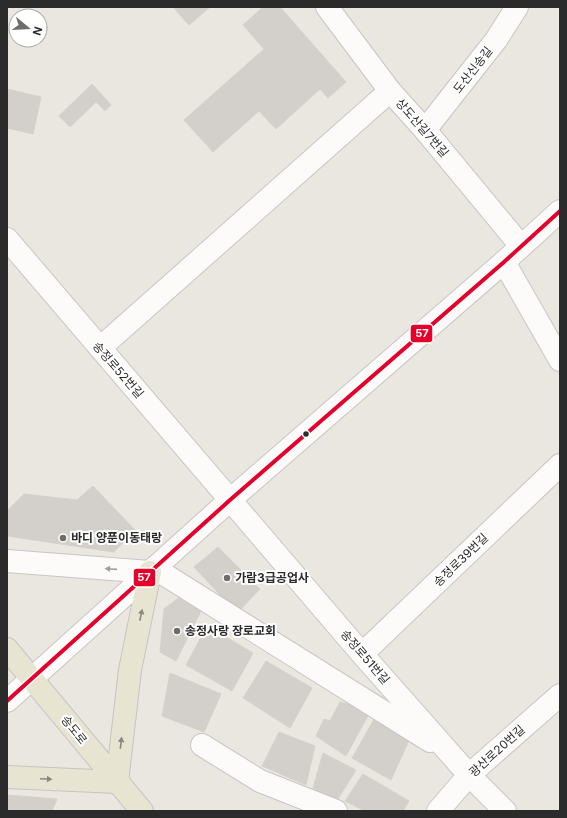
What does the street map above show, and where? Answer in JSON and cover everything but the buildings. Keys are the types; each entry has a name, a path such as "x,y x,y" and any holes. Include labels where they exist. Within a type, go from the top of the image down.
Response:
{"main road":[{"path":"7,778 117,782 130,670 152,570"},
{"name":"송도로","path":"7,649 142,811"}],"street":[{"name":"상도산길7번길","path":"328,7 390,91 425,130 521,246"},
{"name":"도산신송길","path":"425,130 496,40 517,7"},
{"path":"100,348 390,91"},
{"path":"7,701 230,500 504,262 560,210"},
{"name":"송정로52번길","path":"7,239 230,500"},
{"path":"504,262 560,360"},
{"name":"송정로39번길","path":"362,654 560,465"},
{"name":"송정로51번길","path":"230,500 362,654 469,775 505,811"},
{"path":"7,561 152,570 451,754"},
{"name":"광산로20번길","path":"438,811 469,775 560,695"},
{"path":"202,745 260,781 336,811"}],"transit line":[{"name":"57","path":"7,701 230,500 504,262 560,211"}],"place":[{"name":"바디 양푼이동태랑","path":"63,538"},
{"name":"가람3급공업사","path":"227,578"},
{"name":"송정사랑 장로교회","path":"177,631"}]}
